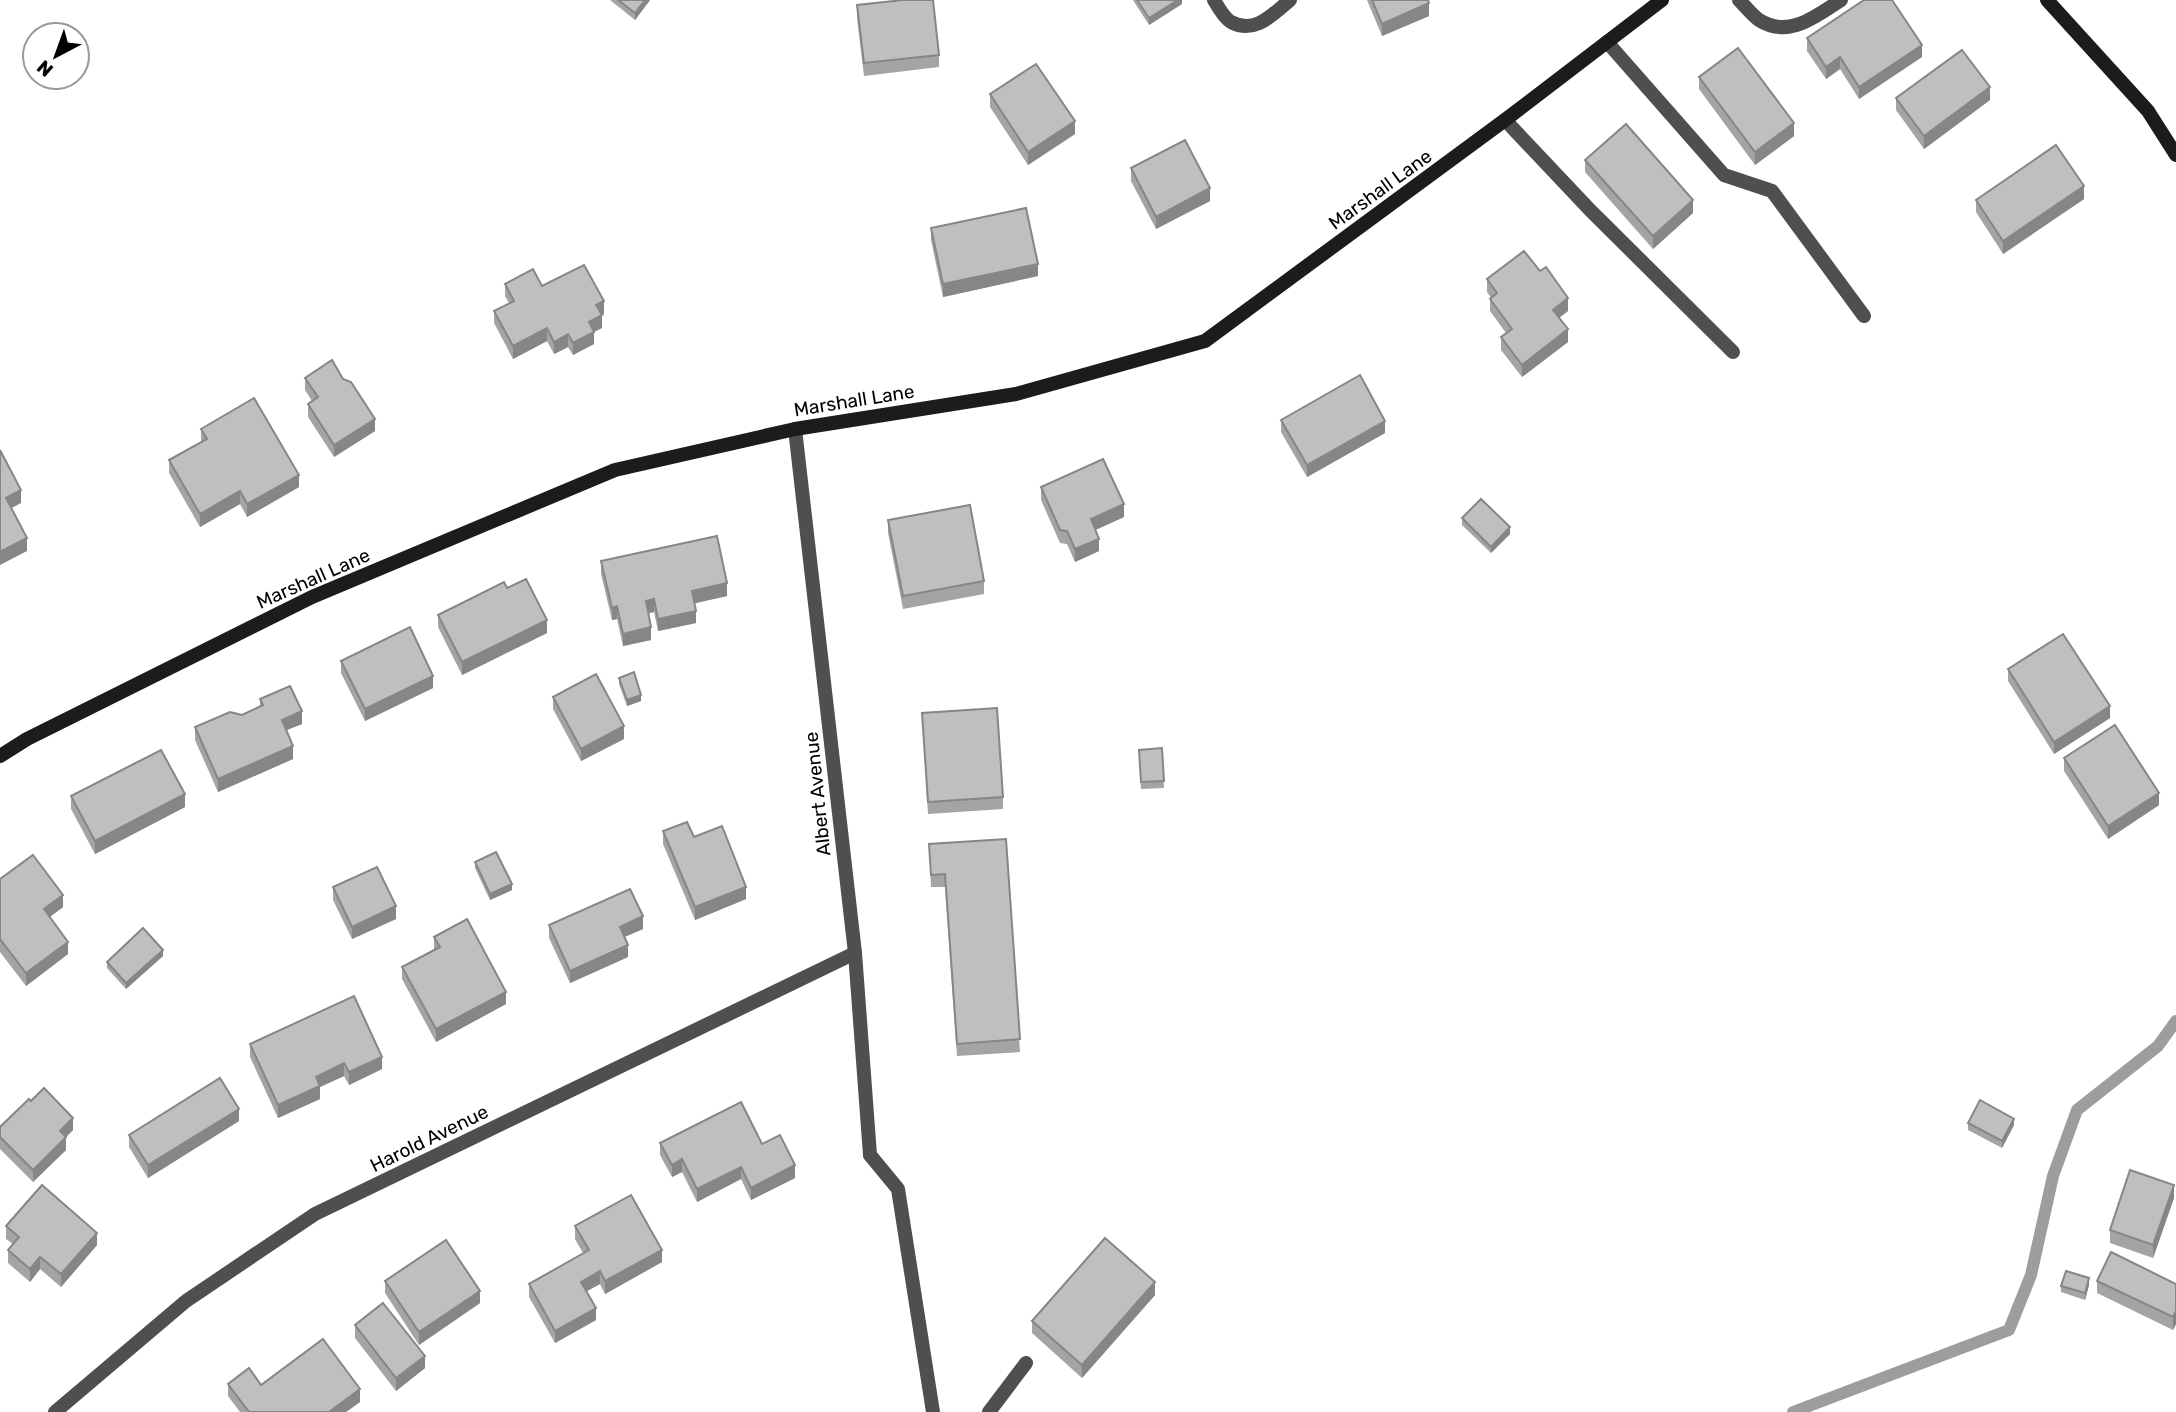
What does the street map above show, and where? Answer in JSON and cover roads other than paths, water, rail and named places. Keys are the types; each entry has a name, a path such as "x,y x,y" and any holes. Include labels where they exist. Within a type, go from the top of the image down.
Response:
{"street":[{"path":"1213,0 1229,21 1247,27 1261,24 1290,0"},
{"name":"Marshall Lane","path":"0,756 39,733 312,597 615,470 795,429 1016,394 1205,341 1505,120 1662,0"},
{"path":"1739,0 1758,19 1774,27 1800,26 1841,0"},
{"path":"2047,0 2148,111 2176,155"},
{"path":"1607,42 1724,175 1772,191 1864,316"},
{"path":"1505,120 1590,210 1733,352"},
{"name":"Albert Avenue","path":"795,429 855,953 870,1155 898,1189 933,1412"},
{"name":"Harold Avenue","path":"55,1412 186,1301 315,1214 855,953"},
{"path":"989,1412 1026,1363"}],"waterway":[{"path":"1793,1412 2009,1330 2031,1275 2053,1176 2077,1110 2158,1046 2176,1021"}]}
